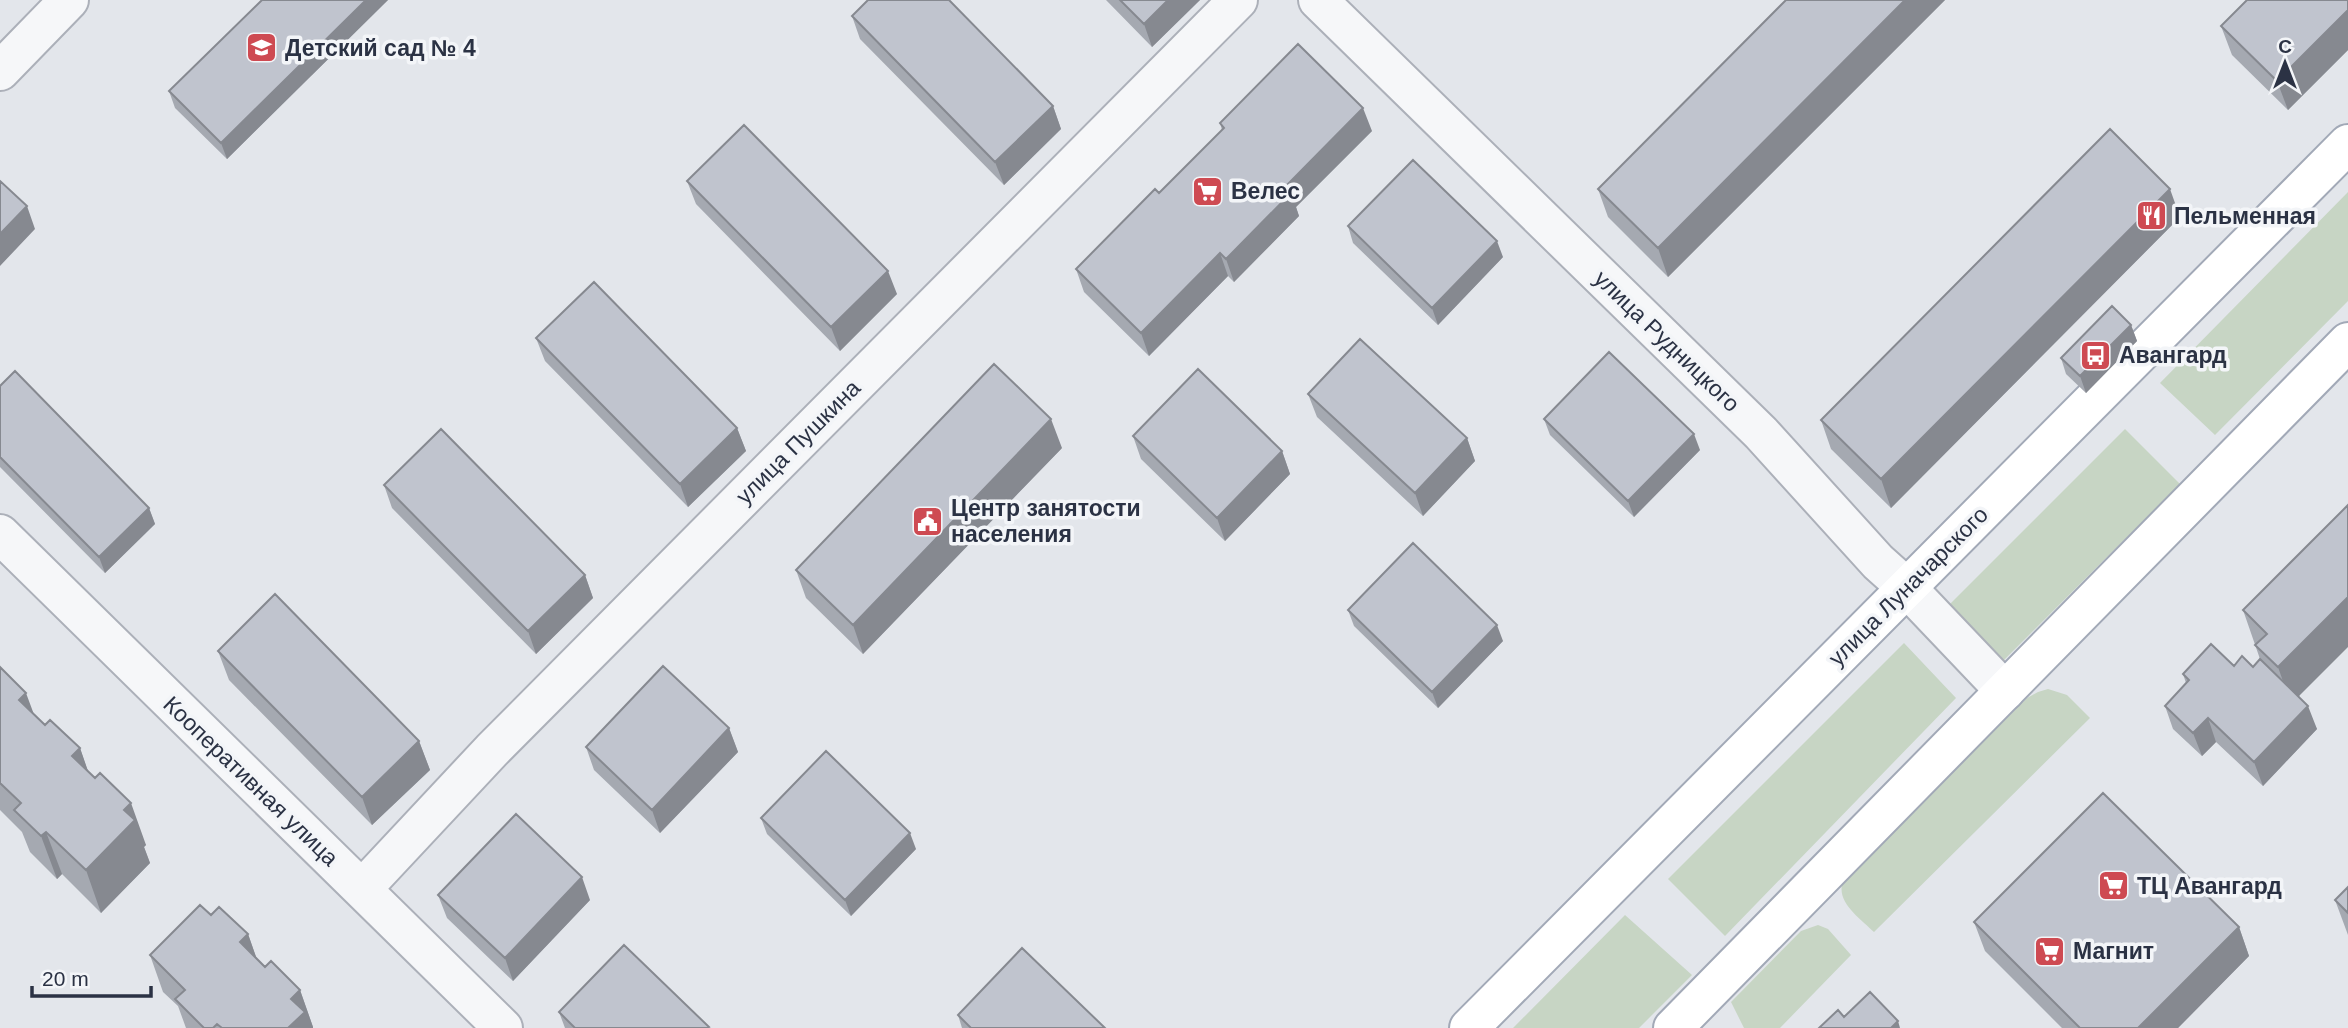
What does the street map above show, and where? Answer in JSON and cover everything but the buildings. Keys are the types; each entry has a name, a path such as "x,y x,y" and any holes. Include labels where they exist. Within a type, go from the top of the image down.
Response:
{"main road":[{"name":"улица Луначарского","path":"1469,1028 2348,144"},
{"path":"1673,1028 2348,342"}],"street":[{"path":"0,71 69,0"},
{"name":"улица Пушкина","path":"362,889 492,750 1238,0"},
{"name":"улица Рудницкого","path":"1318,0 1761,433 1878,562 1907,588 2005,691"},
{"name":"Кооперативная улица","path":"0,534 503,1028"}],"green space":[{"path":"2348,192 2348,301 2215,435 2160,383"},
{"path":"2125,429 2180,484 1991,673 1933,621"},
{"path":"1904,643 1956,698 1725,936 1668,879"},
{"path":"2048,689 2067,695 2090,718 1874,932 1846,903 1843,881 2027,698"},
{"path":"1625,915 1692,975 1639,1028 1513,1028"},
{"path":"1818,925 1828,929 1851,955 1780,1028 1744,1028 1731,1002 1801,931"}],"place":[{"name":"Детский сад № 4","path":"262,48"},
{"name":"Велес","path":"1208,191"},
{"name":"Пельменная","path":"2151,216"},
{"name":"Авангард","path":"2096,355"},
{"name":"Центр занятости населения","path":"928,521"},
{"name":"ТЦ Авангард","path":"2114,886"},
{"name":"Магнит","path":"2050,951"}]}
